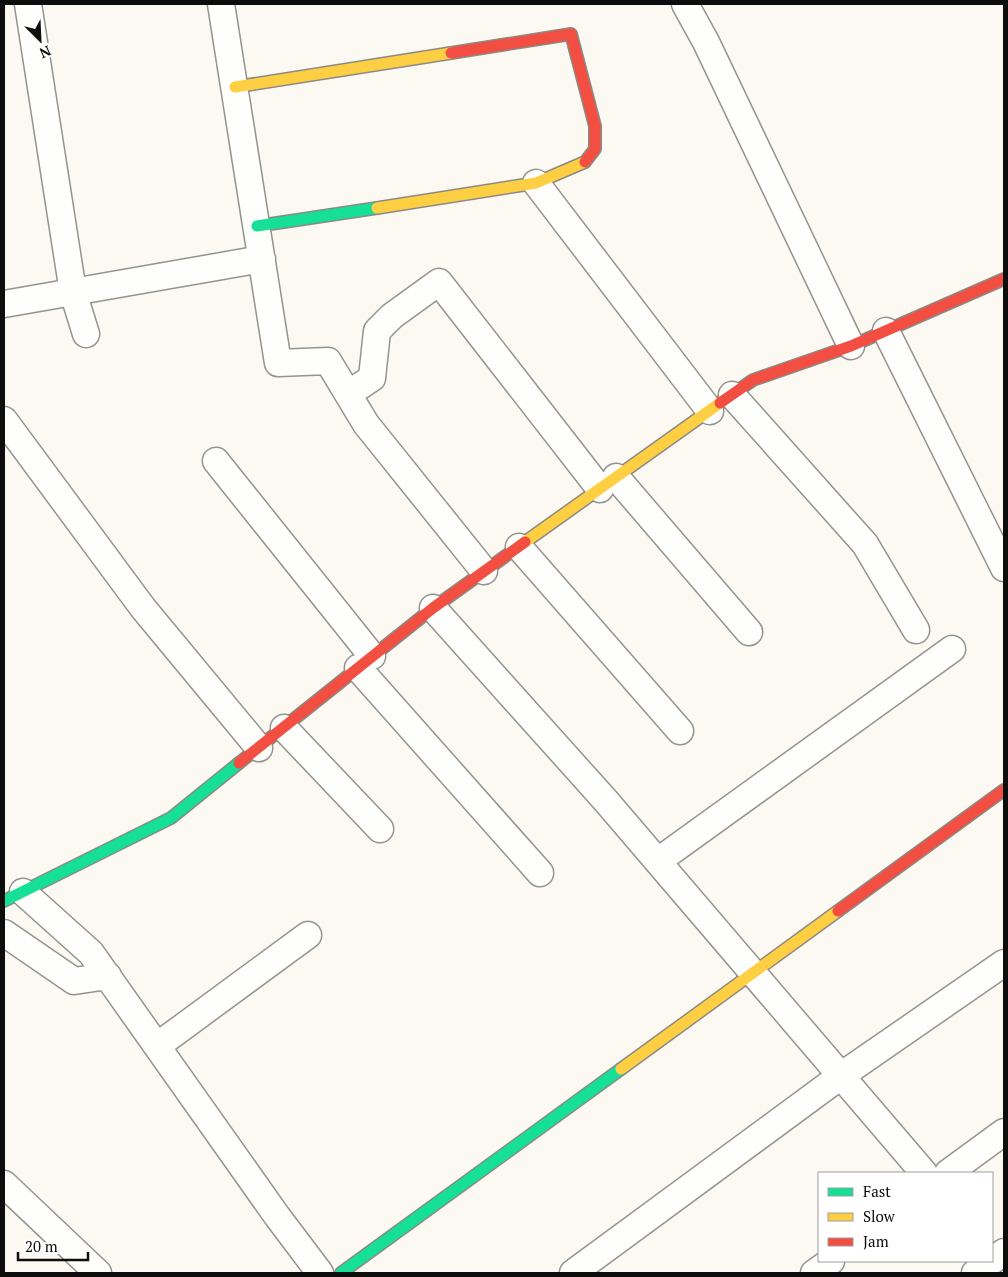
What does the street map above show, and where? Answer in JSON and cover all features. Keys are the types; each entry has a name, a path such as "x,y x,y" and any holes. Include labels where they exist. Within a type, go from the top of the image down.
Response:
{"street":[{"path":"28,4 73,292 86,334"},
{"path":"222,4 278,363 328,361 366,424 484,571"},
{"path":"685,4 706,42 851,346"},
{"path":"234,87 571,34 595,126 595,149 583,164 536,183 257,226"},
{"path":"536,183 710,411"},
{"path":"4,304 262,259"},
{"path":"320,1273 277,1216 91,953 13,896 171,818 433,608 753,380 851,346 1004,279"},
{"path":"348,394 372,378 377,331 392,316 439,282 608,483 749,632"},
{"path":"886,331 1004,568"},
{"path":"732,396 865,544 916,630"},
{"path":"4,420 143,608 259,748"},
{"path":"216,461 365,662 540,873"},
{"path":"518,547 680,731"},
{"path":"433,608 658,861 923,1172"},
{"path":"658,861 952,649"},
{"path":"284,728 380,830"},
{"path":"341,1273 1004,790"},
{"path":"4,933 74,981 108,976"},
{"path":"157,1046 308,935"},
{"path":"573,1273 842,1075 1004,963"},
{"path":"949,1172 1004,1132"},
{"path":"4,1184 98,1273"},
{"path":"814,1273 830,1262"},
{"path":"976,1273 993,1262"}],"traffic: fast":[{"path":"257,226 377,208"},
{"path":"4,901 171,818 239,763"},
{"path":"341,1273 621,1069"}],"traffic: slow":[{"path":"235,87 451,53"},
{"path":"377,208 536,183 585,162"},
{"path":"525,542 720,403"},
{"path":"621,1069 838,911"}],"traffic: jam":[{"path":"451,53 571,34 595,126 595,149 585,162"},
{"path":"720,403 753,380 851,346 1004,279"},
{"path":"239,763 433,608 525,542"},
{"path":"838,911 1004,790"}]}
